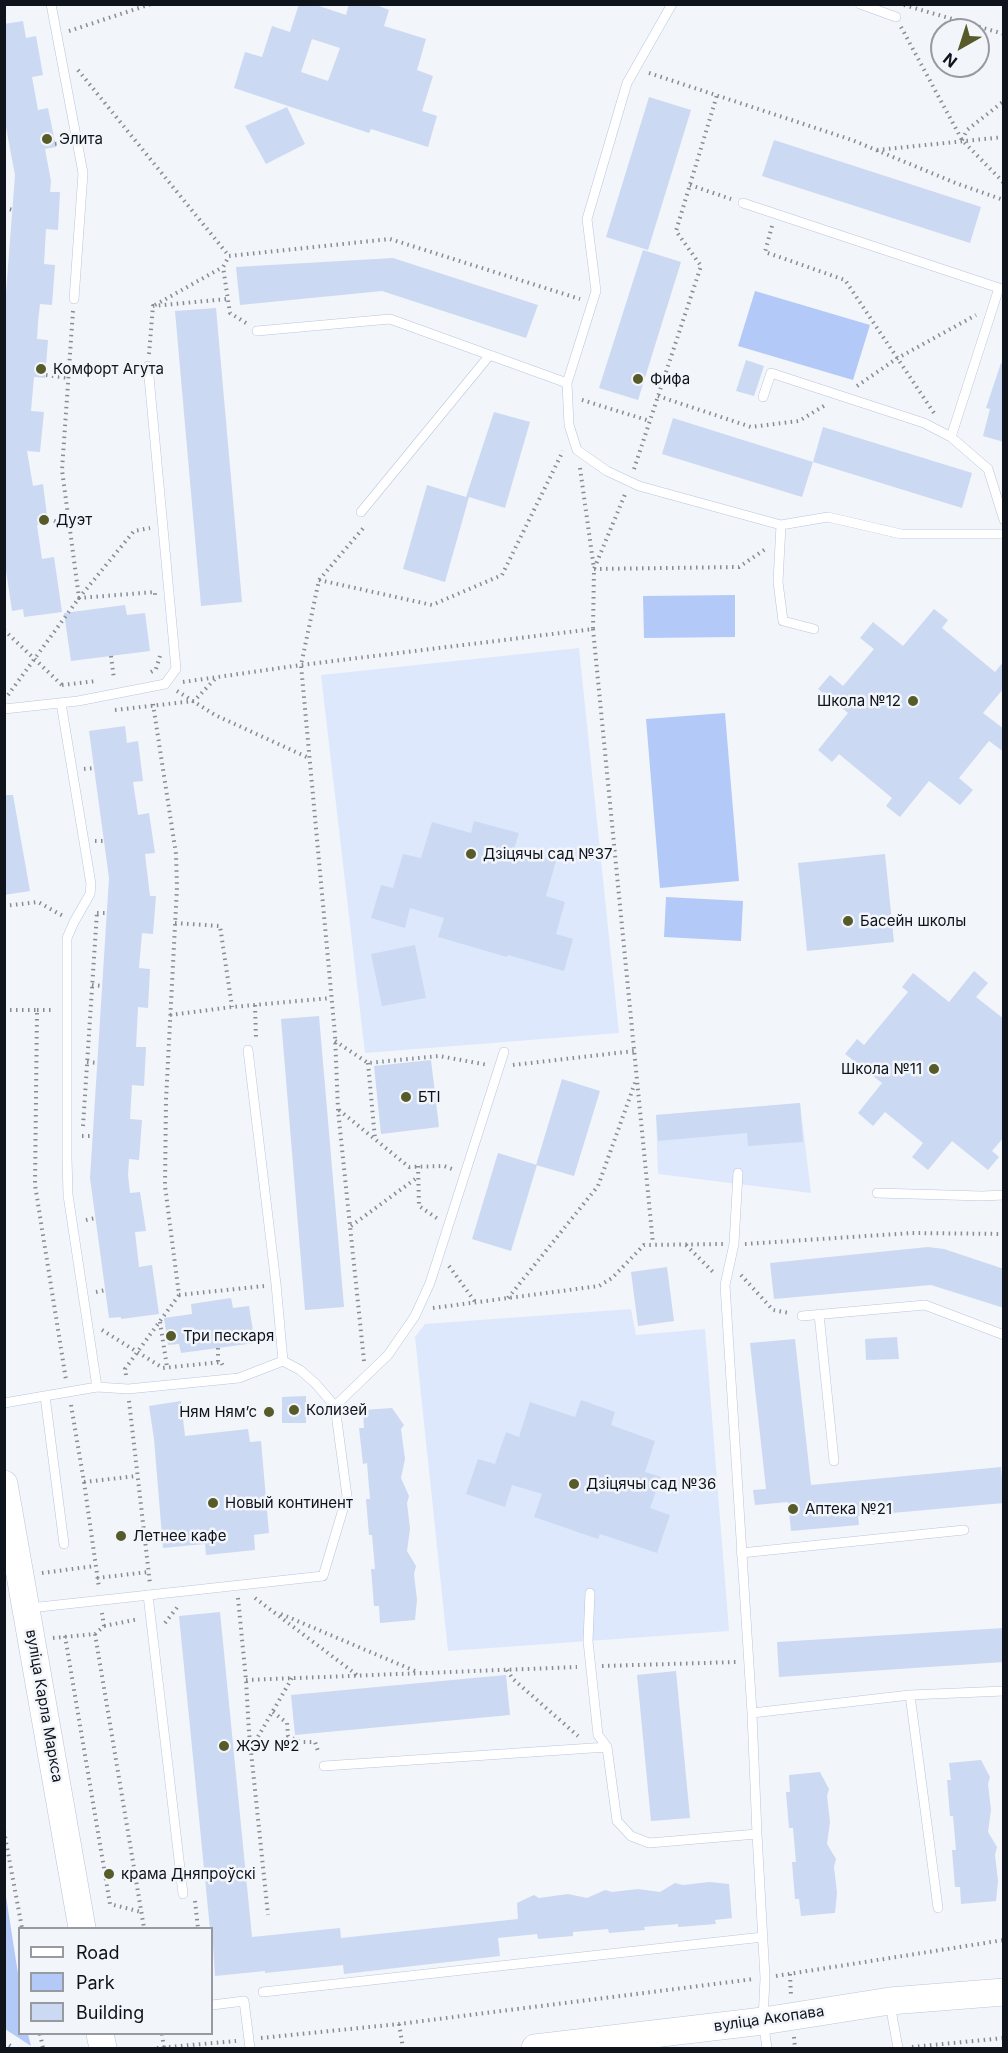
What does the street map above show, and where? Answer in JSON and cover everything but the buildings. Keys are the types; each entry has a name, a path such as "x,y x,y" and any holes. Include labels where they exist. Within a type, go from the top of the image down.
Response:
{"main road":[{"name":"вуліца Карла Маркса","path":"4,1484 9,1532 27,1608 82,1927"},
{"name":"вуліца Акопава","path":"535,2049 763,2021 890,2001 1004,1992"}],"lane":[{"path":"51,4 83,173 74,299"},
{"path":"672,4 627,83 587,219 596,291 567,383 569,425 577,450 607,471 639,486 781,525 828,517 902,534 1004,534"},
{"path":"860,4 896,17"},
{"path":"743,203 999,288 951,437"},
{"path":"257,331 390,320 567,383"},
{"path":"361,512 489,356"},
{"path":"4,709 78,701 165,684 176,669 148,366"},
{"path":"763,397 771,373 924,423 951,437 987,469 1004,520"},
{"path":"781,525 778,582 783,621 814,628"},
{"path":"61,703 92,884 90,894 67,938 68,1195 97,1387"},
{"path":"248,1050 283,1361"},
{"path":"335,1406 388,1355 418,1311 448,1227 504,1052"},
{"path":"738,1173 734,1244 725,1285 752,1713 765,1978 763,2021 767,2049"},
{"path":"877,1193 1004,1195"},
{"path":"802,1316 924,1305 1004,1335"},
{"path":"819,1314 834,1461"},
{"path":"4,1403 97,1387 128,1389 239,1378 283,1361 300,1370 335,1406 347,1496 324,1576 27,1608"},
{"path":"45,1396 64,1544"},
{"path":"741,1553 964,1530"},
{"path":"591,1593 588,1641 598,1736 607,1747 617,1821 631,1836 649,1843 757,1834"},
{"path":"150,1595 183,1894"},
{"path":"752,1713 910,1695 1004,1690"},
{"path":"910,1695 938,1908"},
{"path":"324,1766 607,1747"},
{"path":"263,1992 763,1937"},
{"path":"213,2005 244,2001 249,2044"},
{"path":"890,2001 898,2048"}],"path":[{"path":"57,35 151,4"},
{"path":"903,4 1004,34"},
{"path":"896,17 962,140 1004,183"},
{"path":"59,48 229,256"},
{"path":"635,68 852,140 958,184 1004,200"},
{"path":"594,569 630,481 701,266 676,231 717,95"},
{"path":"962,140 967,130 1004,101"},
{"path":"876,150 1004,137"},
{"path":"690,185 743,203"},
{"path":"4,208 13,210"},
{"path":"776,214 765,252 845,280 896,359 951,437"},
{"path":"229,256 390,239 592,303"},
{"path":"153,306 223,267 229,256"},
{"path":"223,267 230,313 257,331"},
{"path":"74,299 62,470 79,598"},
{"path":"153,306 227,299"},
{"path":"148,366 153,306"},
{"path":"658,396 751,427 799,421 842,396 896,359 976,315 991,313"},
{"path":"45,375 68,378"},
{"path":"568,396 650,421"},
{"path":"320,580 432,605 502,575 572,434"},
{"path":"577,450 594,569 593,629 653,1244"},
{"path":"361,512 369,521 320,580 301,665 332,998 338,1110 366,1376"},
{"path":"48,521 69,526"},
{"path":"4,700 79,598 134,531 162,527"},
{"path":"594,569 739,567 780,539"},
{"path":"79,598 155,592 156,603"},
{"path":"165,684 593,629"},
{"path":"4,630 78,701"},
{"path":"144,676 156,669 161,655"},
{"path":"111,656 114,679"},
{"path":"62,685 124,678"},
{"path":"106,711 194,700 215,679"},
{"path":"165,684 215,715 310,758"},
{"path":"150,1595 125,1369 179,1294 165,1186 176,854 152,706 165,684"},
{"path":"91,841 93,851"},
{"path":"4,906 38,902 74,921"},
{"path":"82,1146 97,902"},
{"path":"97,913 106,913"},
{"path":"175,923 219,926 231,1006"},
{"path":"92,985 102,986"},
{"path":"170,1015 231,1006 332,998"},
{"path":"248,1050 258,1038 255,1005"},
{"path":"4,1010 37,1010 35,1185 84,1482 104,1626 95,1634 32,1640"},
{"path":"335,1041 368,1063 439,1056 499,1067 634,1051"},
{"path":"87,1062 97,1063"},
{"path":"368,1063 375,1139"},
{"path":"507,1299 598,1186 637,1079"},
{"path":"338,1110 409,1167 444,1166 465,1174"},
{"path":"82,1136 93,1136"},
{"path":"418,1166 420,1206 448,1227"},
{"path":"350,1226 418,1177"},
{"path":"84,1210 87,1230"},
{"path":"86,1220 95,1218"},
{"path":"418,1311 599,1286 612,1278 644,1245 734,1244 912,1233 1004,1234"},
{"path":"686,1244 725,1285"},
{"path":"439,1253 476,1303"},
{"path":"730,1263 773,1310 802,1316"},
{"path":"94,1282 98,1301"},
{"path":"179,1294 276,1284"},
{"path":"96,1292 106,1290"},
{"path":"101,1321 103,1330 163,1368 219,1362"},
{"path":"159,1322 167,1367"},
{"path":"218,1348 219,1362 230,1379"},
{"path":"84,1482 137,1476"},
{"path":"21,1576 95,1566"},
{"path":"97,1578 148,1572"},
{"path":"237,1586 268,1915"},
{"path":"228,1599 245,1597"},
{"path":"252,1597 274,1611 357,1675"},
{"path":"164,1625 178,1606 187,1602"},
{"path":"274,1611 418,1673"},
{"path":"95,1634 144,1927"},
{"path":"65,1636 110,1904 141,1912"},
{"path":"246,1680 749,1662"},
{"path":"507,1669 513,1679 592,1748"},
{"path":"251,1749 292,1678"},
{"path":"273,1712 287,1724 288,1736 300,1742 315,1742"},
{"path":"4,1831 22,1927"},
{"path":"194,1893 198,1927"},
{"path":"157,2049 249,2044 765,1978 1004,1940"},
{"path":"790,1974 791,2000"},
{"path":"399,2024 403,2049"},
{"path":"898,2048 1004,2038"},
{"path":"4,2042 14,2049"}],"shaded area":[{"name":"Дзіцячы сад №37","path":"579,648 619,1033 365,1053 321,675"},
{"path":"800,1103 811,1193 658,1174 656,1115"},
{"name":"Дзіцячы сад №36","path":"631,1309 636,1335 705,1329 729,1631 448,1651 415,1337 425,1324"}],"green space":[{"path":"755,291 870,325 853,380 738,346"},
{"path":"735,595 735,637 644,638 643,596"},
{"path":"725,713 739,881 660,888 646,719"},
{"path":"666,897 743,901 741,941 664,937"},
{"path":"5,1890 18,1974 18,2035 28,2035 31,2046 5,2029"}],"place":[{"name":"Элита","path":"47,139"},
{"name":"Комфорт Агута","path":"41,369"},
{"name":"Фифа","path":"638,379"},
{"name":"Дуэт","path":"44,520"},
{"name":"Школа №12","path":"913,701"},
{"name":"Дзіцячы сад №37","path":"471,854"},
{"name":"Басейн школы","path":"848,921"},
{"name":"Школа №11","path":"934,1069"},
{"name":"БТІ","path":"406,1097"},
{"name":"Три пескаря","path":"171,1336"},
{"name":"Колизей","path":"294,1410"},
{"name":"Ням Нямʼс","path":"269,1412"},
{"name":"Дзіцячы сад №36","path":"574,1484"},
{"name":"Новый континент","path":"213,1503"},
{"name":"Аптека №21","path":"793,1509"},
{"name":"Летнее кафе","path":"121,1536"},
{"name":"ЖЭУ №2","path":"224,1746"},
{"name":"крама Дняпроўскі","path":"109,1874"}]}
